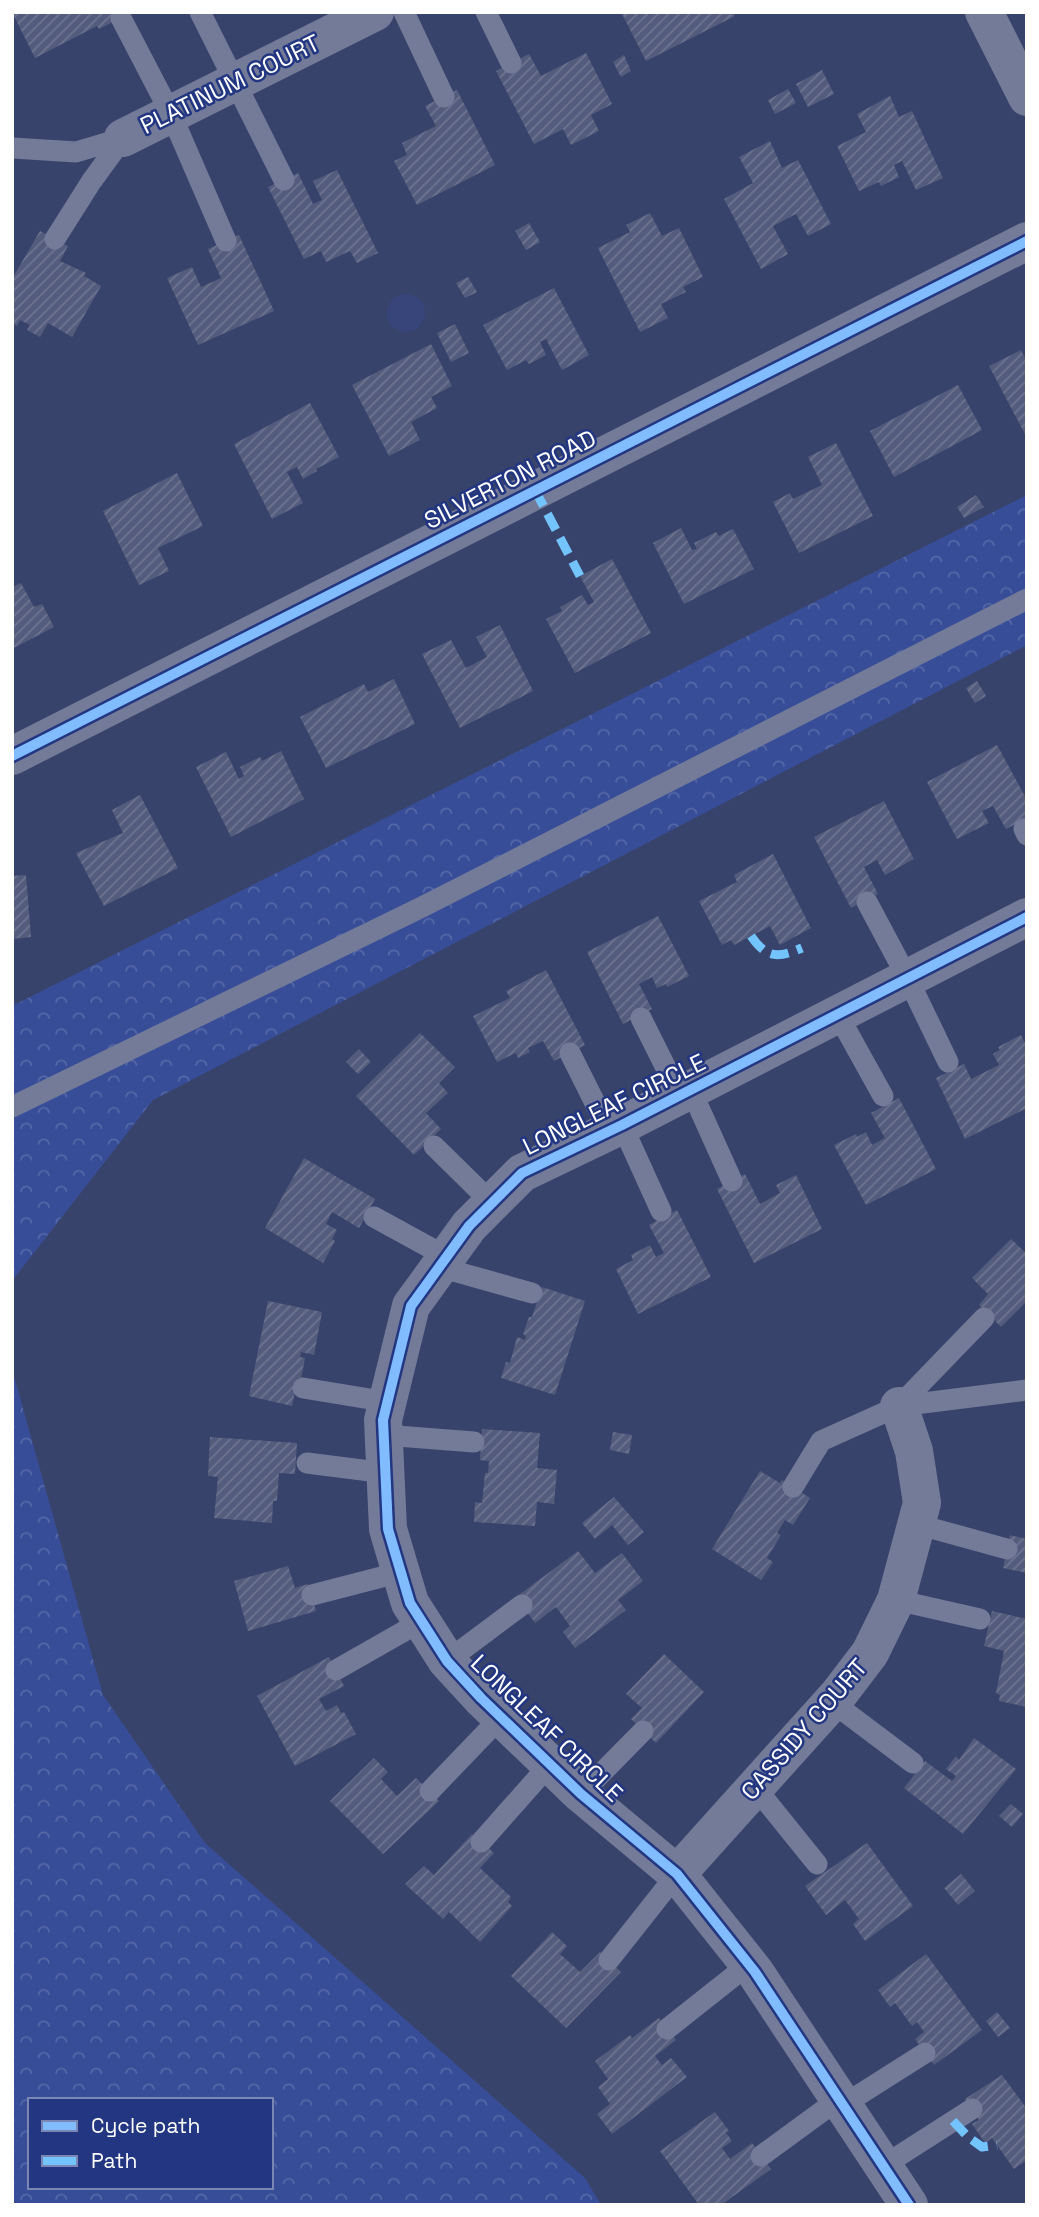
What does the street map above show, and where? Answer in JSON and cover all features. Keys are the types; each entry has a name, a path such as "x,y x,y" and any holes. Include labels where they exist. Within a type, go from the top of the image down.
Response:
{"street":[{"name":"PLATINUM COURT","path":"123,138 376,12"},
{"path":"984,12 1027,97"},
{"name":"SILVERTON ROAD","path":"12,756 1027,241"},
{"name":"LONGLEAF CIRCLE","path":"909,2205 749,1964 677,1874 581,1794 447,1661 411,1603 388,1529 386,1418 411,1306 469,1226 522,1174 1027,917"},
{"name":"CASSIDY COURT","path":"677,1874 832,1702 870,1653 896,1600 922,1503 914,1451 899,1406"}],"lane":[{"path":"200,12 284,180"},
{"path":"404,12 444,97"},
{"path":"486,12 512,63"},
{"path":"121,18 171,114 226,241"},
{"path":"13,148 76,152 123,138"},
{"path":"55,239 123,138"},
{"path":"12,1107 420,908 1027,599"},
{"path":"867,902 948,1062"},
{"path":"838,1015 883,1096"},
{"path":"641,1018 732,1181"},
{"path":"570,1054 616,1128 661,1210"},
{"path":"434,1146 492,1203"},
{"path":"374,1217 443,1262 532,1293"},
{"path":"899,1406 984,1318"},
{"path":"303,1388 386,1418 474,1442"},
{"path":"793,1486 821,1441 899,1406 1027,1390"},
{"path":"307,1463 386,1473"},
{"path":"916,1524 1007,1549"},
{"path":"312,1595 401,1572"},
{"path":"896,1600 980,1619"},
{"path":"447,1661 522,1605"},
{"path":"336,1670 422,1621"},
{"path":"832,1702 913,1763"},
{"path":"430,1791 501,1717"},
{"path":"581,1794 643,1731"},
{"path":"481,1842 550,1764"},
{"path":"755,1787 817,1864"},
{"path":"609,1960 677,1874"},
{"path":"667,2029 749,1964"},
{"path":"761,2156 841,2102 925,2053"},
{"path":"883,2166 972,2109"}],"green space":[{"path":"1027,495 1027,645 153,1100 12,1281 12,1006"},
{"path":"12,1369 103,1695 205,1843 585,2178 601,2205 12,2205"}],"shaded area":[{"path":"406,294 419,300 425,313 419,326 406,332 393,326 387,313 393,300"}],"building":[{"path":"12,12 133,12 99,29 97,26 35,58"},
{"path":"621,12 733,12 735,16 646,61"},
{"path":"586,53 612,104 591,115 599,131 571,145 563,129 534,144 496,71 529,54 541,76"},
{"path":"624,55 631,71 621,77 613,62"},
{"path":"822,70 834,94 808,107 796,84"},
{"path":"788,89 796,103 775,114 768,100"},
{"path":"457,90 495,165 417,205 394,161 407,155 402,143 436,126 425,106"},
{"path":"890,96 899,117 912,111 943,178 916,190 902,161 894,165 899,177 881,186 879,182 859,191 837,146 866,132 857,114"},
{"path":"770,141 782,168 798,160 831,224 808,236 796,214 773,226 788,254 761,269 724,199 753,183 739,157"},
{"path":"337,170 378,253 357,263 350,251 326,262 321,251 304,259 268,187 298,173 313,204 322,200 313,181"},
{"path":"650,213 662,236 679,228 703,277 683,287 686,292 661,304 668,318 640,332 598,248 630,232 626,225"},
{"path":"529,223 540,242 526,250 515,231"},
{"path":"40,231 68,246 60,261 86,273 84,276 101,286 72,337 48,323 40,337 27,330 30,325 20,320 17,326 12,323 12,279"},
{"path":"239,235 274,311 198,345 167,278 192,267 201,287 221,278 208,249"},
{"path":"468,277 477,292 465,298 456,283"},
{"path":"554,288 589,355 562,370 546,339 540,342 546,355 529,364 526,360 507,370 483,325"},
{"path":"455,324 469,353 451,362 437,333"},
{"path":"431,344 452,386 431,397 437,408 411,422 420,440 389,456 352,385"},
{"path":"1021,350 1027,362 1027,438 989,366"},
{"path":"958,385 982,430 894,477 870,431"},
{"path":"310,403 339,457 303,479 297,467 287,472 303,503 272,519 234,444"},
{"path":"836,443 873,516 799,553 773,502 790,493 793,499 822,485 808,457"},
{"path":"177,473 203,526 158,548 169,571 139,585 103,511"},
{"path":"976,495 984,507 964,518 957,507"},
{"path":"681,528 692,550 697,549 694,543 716,532 719,536 733,529 754,569 684,604 653,543"},
{"path":"612,559 651,633 575,673 546,619 562,611 560,607 582,595 588,605 594,602 580,576"},
{"path":"21,583 34,607 42,604 54,627 12,649 12,587"},
{"path":"500,625 533,691 460,728 422,654 451,640 466,668 487,657 476,637"},
{"path":"394,679 415,724 326,768 300,717 364,684 368,692"},
{"path":"977,681 986,696 975,703 966,688"},
{"path":"997,745 1027,800 1027,818 1006,829 993,806 982,811 989,823 957,839 927,782"},
{"path":"281,751 304,799 231,837 196,767 226,752 239,779 244,776 240,767 260,757 262,761"},
{"path":"140,795 178,868 104,906 76,853 123,833 112,810"},
{"path":"884,801 914,859 885,875 877,860 864,867 878,894 851,908 814,837"},
{"path":"773,854 811,928 780,945 770,926 734,945 731,940 722,945 699,901 737,882 734,875"},
{"path":"26,875 31,937 12,939 12,876"},
{"path":"658,916 689,976 667,987 666,984 657,988 652,977 639,984 652,1009 623,1024 587,952"},
{"path":"546,970 585,1045 554,1061 543,1041 528,1048 530,1052 518,1058 516,1053 497,1062 473,1016 510,998 506,991"},
{"path":"420,1033 455,1067 439,1083 448,1093 426,1113 441,1129 414,1155 356,1096"},
{"path":"1021,1035 1027,1047 1027,1108 965,1139 936,1078 964,1064 971,1079 999,1065 993,1054 1000,1050 998,1047"},
{"path":"359,1049 371,1062 358,1074 346,1062"},
{"path":"899,1098 936,1169 866,1205 834,1145 866,1132 872,1145 885,1138 871,1113"},
{"path":"304,1158 375,1199 359,1228 332,1212 326,1224 337,1230 332,1239 335,1241 323,1263 265,1228"},
{"path":"745,1174 760,1204 780,1193 776,1185 796,1175 822,1229 754,1263 717,1189"},
{"path":"677,1210 711,1277 638,1314 616,1269 633,1260 631,1255 650,1245 656,1257 664,1253 649,1225"},
{"path":"1011,1239 1027,1254 1027,1301 1001,1327 979,1305 988,1294 972,1278"},
{"path":"542,1287 585,1301 555,1395 501,1378 506,1362 510,1363 517,1337 525,1340 526,1336 523,1334"},
{"path":"268,1301 322,1312 314,1355 301,1352 300,1357 305,1358 292,1406 249,1396"},
{"path":"482,1429 540,1433 537,1468 557,1470 554,1504 537,1502 535,1526 474,1522 475,1502 482,1503 485,1473 488,1473 489,1461 480,1460"},
{"path":"613,1432 632,1435 629,1454 610,1450"},
{"path":"210,1437 297,1443 295,1474 279,1473 272,1523 214,1518 218,1477 208,1476"},
{"path":"760,1471 780,1483 782,1480 810,1498 793,1525 785,1520 777,1533 781,1535 767,1558 773,1562 761,1580 712,1549"},
{"path":"614,1497 644,1532 628,1545 612,1525 595,1539 582,1523"},
{"path":"1010,1535 1027,1539 1027,1573 1003,1568"},
{"path":"578,1551 595,1573 622,1553 643,1581 618,1600 626,1610 575,1648 563,1632 570,1626 556,1607 535,1623 516,1597"},
{"path":"288,1566 295,1588 308,1584 316,1611 248,1631 234,1581"},
{"path":"992,1611 1027,1619 1027,1707 999,1701 1000,1695 996,1693 1004,1651 984,1646"},
{"path":"664,1654 704,1692 656,1743 631,1719 642,1708 626,1694"},
{"path":"329,1657 344,1686 319,1699 326,1711 337,1705 356,1734 295,1766 257,1696"},
{"path":"974,1738 1016,1769 963,1834 904,1788 925,1761 952,1781 956,1776 946,1769 956,1756 959,1760"},
{"path":"374,1758 388,1772 381,1779 397,1796 416,1778 439,1801 383,1854 330,1801"},
{"path":"1011,1804 1023,1814 1012,1827 999,1816"},
{"path":"472,1834 494,1853 480,1868 511,1897 508,1902 512,1906 480,1942 449,1912 443,1919 405,1884 424,1866 434,1875"},
{"path":"867,1843 913,1906 865,1941 853,1924 859,1919 845,1900 826,1915 805,1886"},
{"path":"961,1874 975,1891 958,1905 944,1888"},
{"path":"552,1932 567,1946 560,1954 580,1972 600,1952 621,1972 566,2028 511,1976"},
{"path":"926,1954 982,2030 934,2065 915,2039 924,2032 917,2022 912,2026 895,2003 890,2007 878,1990"},
{"path":"997,2012 1010,2028 998,2037 986,2021"},
{"path":"659,2018 676,2040 655,2056 662,2065 671,2058 687,2077 612,2134 597,2114 610,2104 598,2087 608,2079 595,2061"},
{"path":"1002,2075 1027,2109 1027,2160 1014,2169 992,2138 985,2143 972,2124 979,2120 965,2099"},
{"path":"715,2112 729,2131 726,2133 732,2141 722,2148 730,2159 752,2143 771,2169 721,2205 699,2205 660,2151"}],"marked path":[{"path":"535,490 580,576"},
{"path":"751,936 768,953 780,955 802,948"},
{"path":"953,2121 982,2147 997,2145"}],"cycle path":[{"path":"12,756 1027,241"},
{"path":"909,2205 755,1972 677,1874 581,1794 481,1698 447,1661 410,1603 388,1529 383,1420 411,1306 469,1226 522,1173 622,1125 1027,917"}]}
